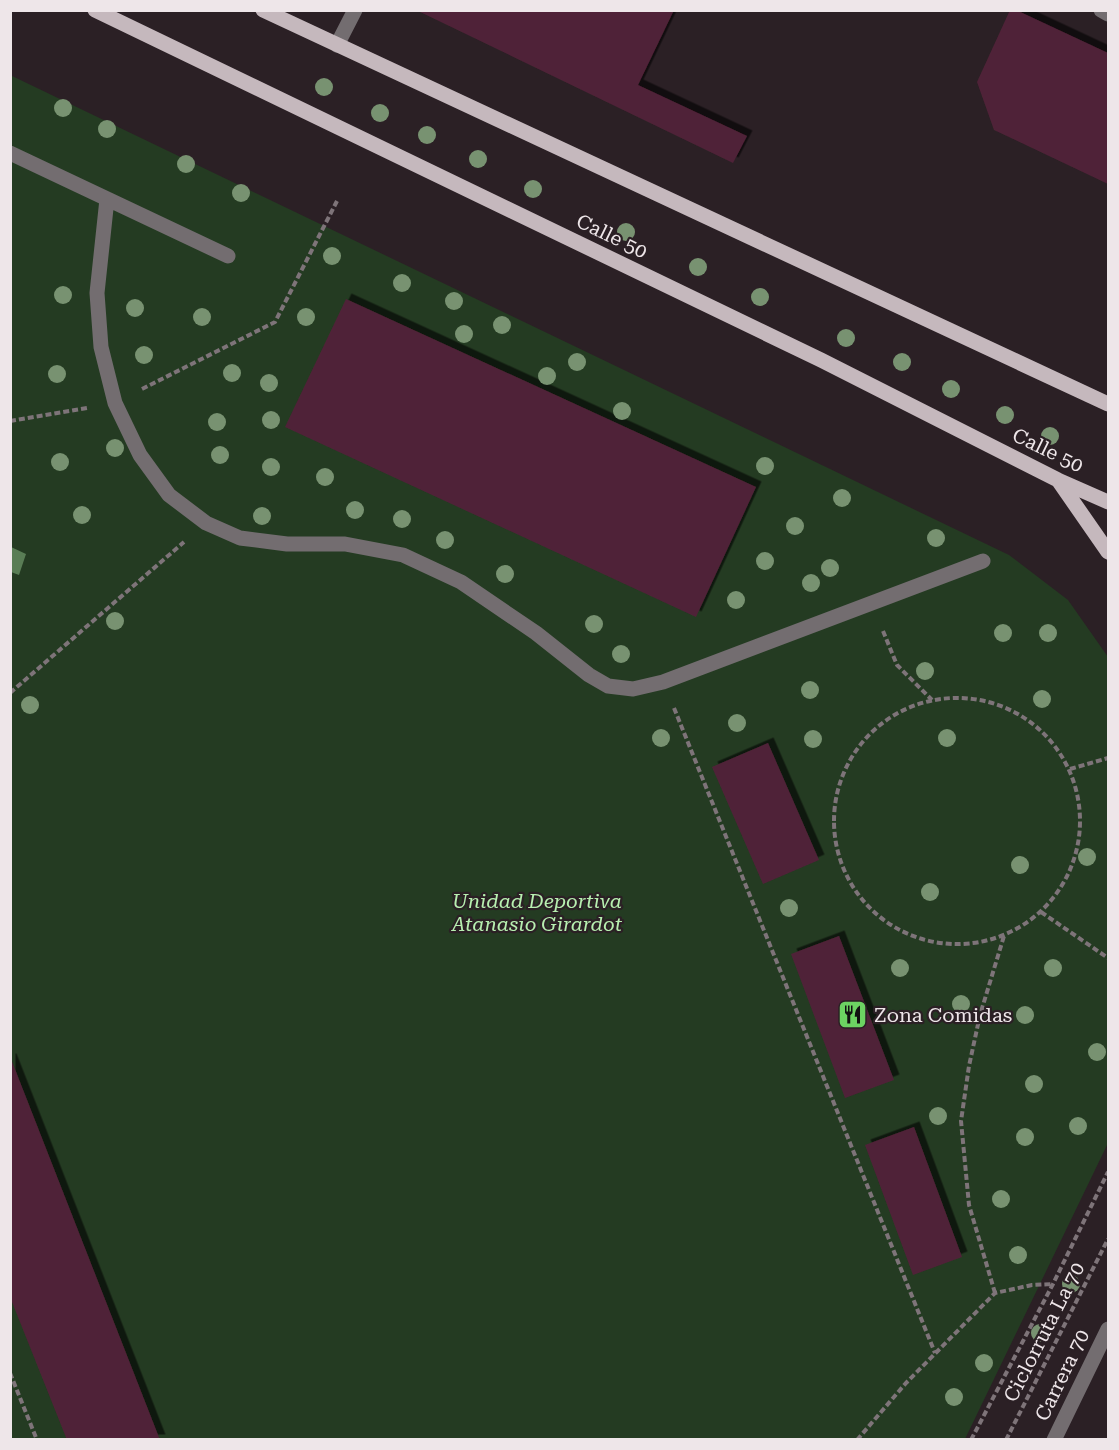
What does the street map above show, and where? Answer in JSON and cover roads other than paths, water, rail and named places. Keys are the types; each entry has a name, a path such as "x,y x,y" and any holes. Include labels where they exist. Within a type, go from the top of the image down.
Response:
{"main road":[{"name":"Calle 50","path":"95,10 821,360 1058,480 1108,502"},
{"path":"262,10 1108,404"},
{"path":"1058,480 1108,552"}],"street":[{"path":"337,45 355,10"},
{"path":"1101,10 1108,14"},
{"path":"10,153 228,256"},
{"path":"107,199 98,293 101,347 115,403 140,454 170,495 206,523 240,538 287,544 345,544 403,555 462,582 536,633 589,675 608,686 633,689 663,682 983,561"},
{"name":"Carrera 70","path":"1054,1440 1108,1329"}],"place":[{"name":"Zona Comidas","path":"853,1015"}],"park label":[{"name":"Unidad Deportiva Atanasio Girardot","path":"537,912"}]}
